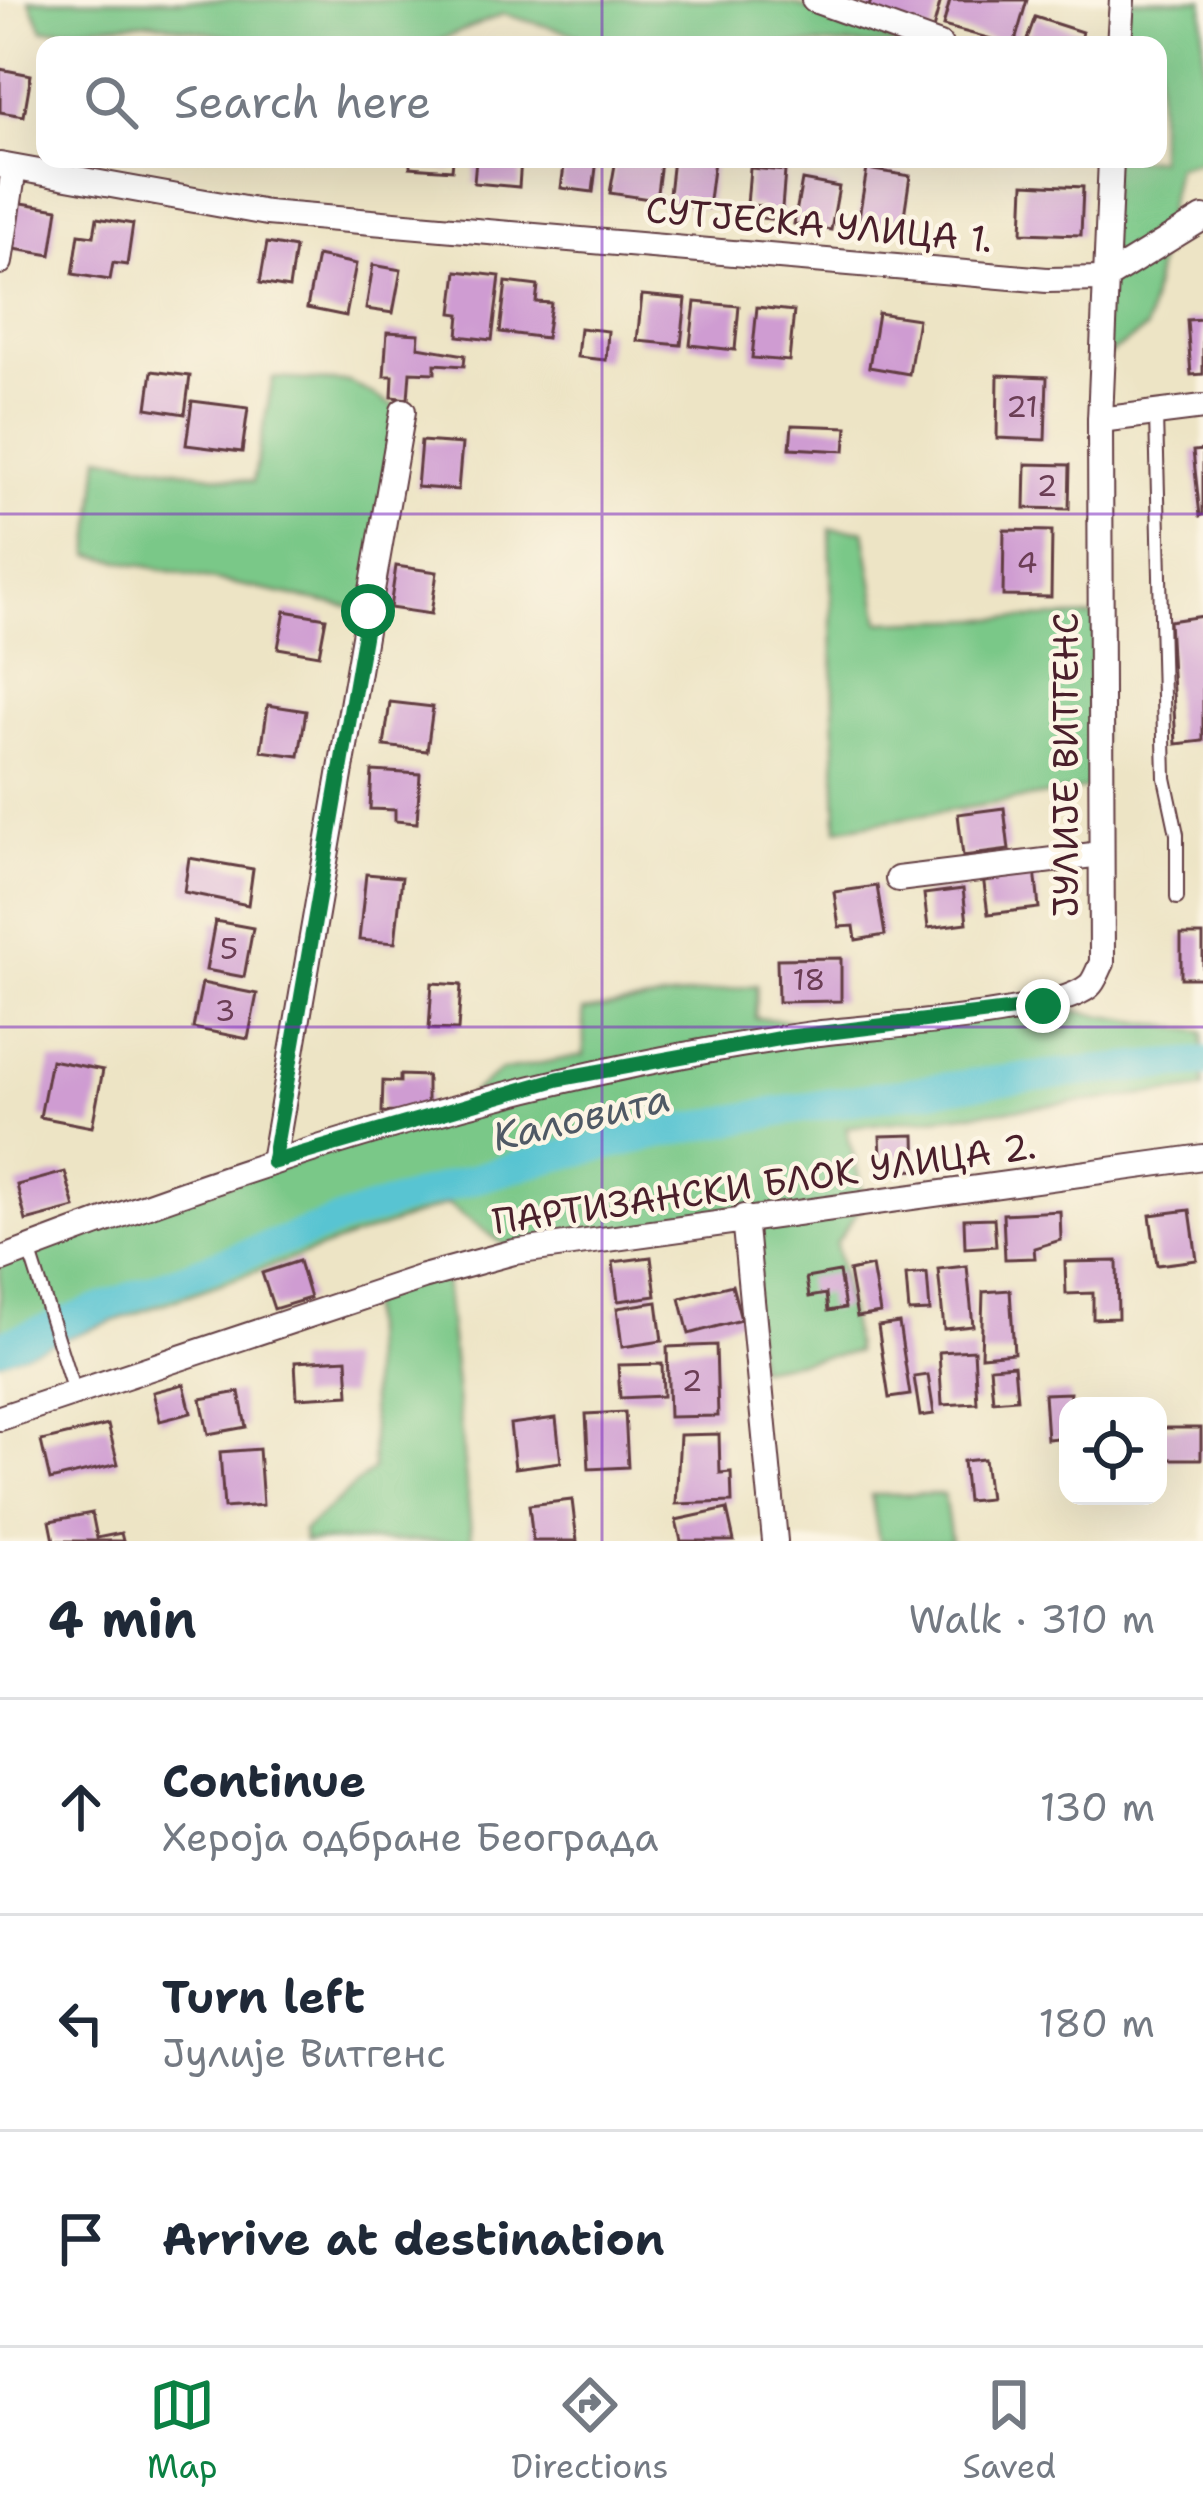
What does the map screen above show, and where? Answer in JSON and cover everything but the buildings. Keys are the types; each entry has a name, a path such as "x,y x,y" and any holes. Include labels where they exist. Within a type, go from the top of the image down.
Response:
{"street":[{"path":"814,0 915,36"},
{"path":"1120,36 1122,0"},
{"path":"0,262 7,167"},
{"name":"СУТЈЕСКА УЛИЦА 1.","path":"7,167 267,213 1024,278 1104,279"},
{"path":"1111,168 1100,420 1203,407"},
{"path":"1104,279 1203,218"},
{"path":"273,1162 403,411"},
{"name":"ЈУЛИЈЕ ВИТГЕНС","path":"0,1260 273,1162 558,1079 782,1038 1043,1006 1091,985 1102,963 1100,420"},
{"path":"898,879 1101,854"},
{"name":"ПАРТИЗАНСКИ БЛОК УЛИЦА 2.","path":"0,1418 514,1252 1203,1157"},
{"path":"744,1217 775,1541"}],"lane":[{"path":"1156,415 1165,778 1177,834 1177,898"},
{"path":"29,1249 74,1392"}],"green space":[{"path":"29,0 751,0 797,5 880,36 582,36 503,14 450,36 225,36 151,22 43,30"},
{"path":"1122,0 1203,0 1203,161 1176,166 1146,329 1102,359 1112,168 1167,168 1167,36 1120,36"},
{"path":"273,378 349,382 403,411 368,611 90,555 100,456 253,482"},
{"path":"830,529 864,530 880,622 1101,616 1101,786 837,829"},
{"path":"757,985 755,1018 860,1027 1043,1006 1203,1032 1203,1089 846,1127 865,1201 836,1243 856,1352 758,1368 743,1218 514,1252 448,1204 0,1361 0,1259 449,1111 500,1071 584,1055 583,1011"},
{"path":"444,1271 472,1541 304,1541 303,1531 373,1469 368,1295"},
{"path":"944,1494 951,1541 879,1541 871,1495"}],"waterway":[{"name":"Каловита","path":"0,1346 373,1210 602,1146 901,1093 1203,1062"}],"route":[{"path":"368,611 273,1162 558,1079 782,1038 1043,1006"}]}
